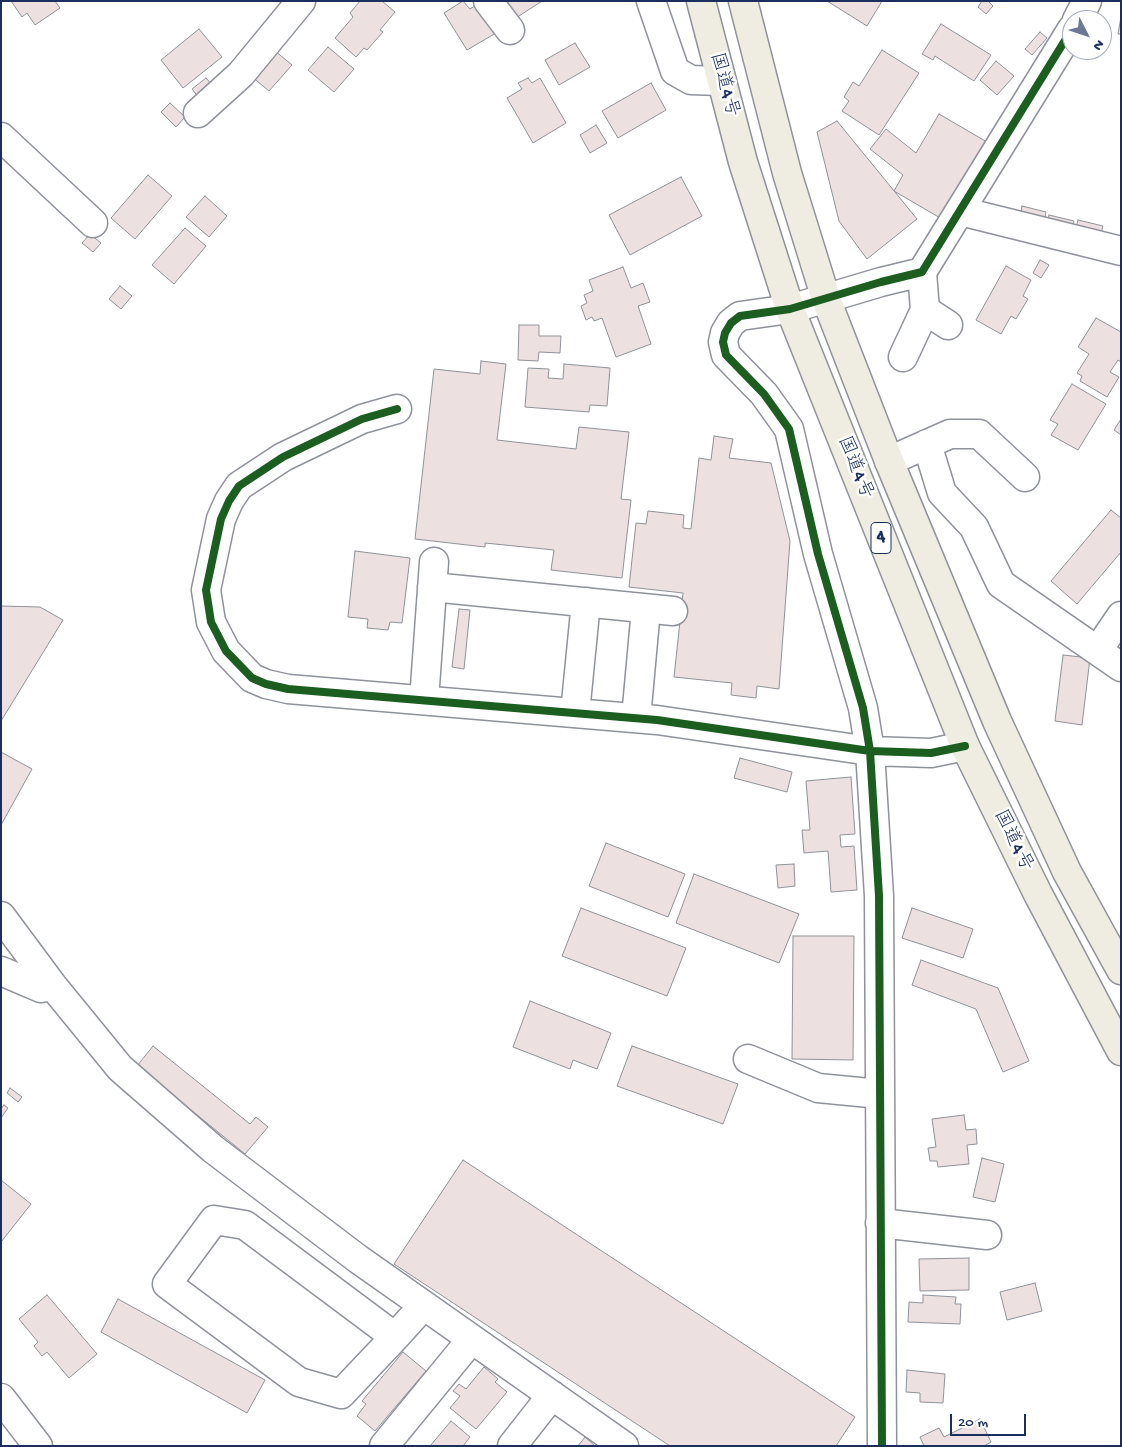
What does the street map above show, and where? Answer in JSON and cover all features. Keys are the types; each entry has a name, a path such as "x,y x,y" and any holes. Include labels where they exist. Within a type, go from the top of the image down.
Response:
{"highway":[{"name":"国道4号","path":"701,1 743,162 790,309 965,746 1038,894 1121,1051"},
{"name":"国道4号","path":"743,1 787,172 826,299 889,461 997,721 1067,872 1121,970"}],"street":[{"path":"198,113 241,74 300,1"},
{"path":"488,1 510,30"},
{"path":"651,1 675,71 691,80 721,81"},
{"path":"903,357 925,310 922,272 1062,45"},
{"path":"1,137 93,224"},
{"path":"960,211 1121,251"},
{"path":"882,1446 879,896 870,751 863,708 818,554 789,429 764,394 733,364 723,347 725,333 731,323 740,316 790,309 922,272"},
{"path":"925,310 948,325"},
{"path":"397,409 362,419 283,458 239,486 221,519 206,590 211,622 226,651 246,673 266,684 288,689 636,718 870,751 931,753 965,746"},
{"path":"889,461 950,434 979,434 1025,477"},
{"path":"927,444 942,492 974,527 1001,584 1121,667"},
{"path":"424,700 433,575 586,602 659,610 636,718"},
{"path":"575,713 586,602"},
{"path":"1098,650 1121,616"},
{"path":"1,916 120,1068 206,1143 358,1259 624,1446"},
{"path":"1,971 41,988 54,986"},
{"path":"748,1059 818,1088 880,1094"},
{"path":"394,1337 245,1225 214,1220 168,1284 299,1382 341,1394 423,1306"},
{"path":"880,1222 987,1235"},
{"path":"384,1446 471,1340"},
{"path":"512,1446 552,1395"},
{"path":"1,1398 38,1446"}],"building":[{"path":"11,1 55,1 60,8 35,25 27,13 22,17"},
{"path":"360,1 382,1 395,12 380,30 383,32 367,50 364,48 356,57 335,38 353,17 350,13"},
{"path":"463,1 470,9 478,4 496,33 467,50 444,13"},
{"path":"506,1 542,1 516,18"},
{"path":"827,1 882,1 867,26"},
{"path":"982,1 988,1 993,6 986,14 978,7"},
{"path":"1121,17 1121,34 1118,34"},
{"path":"941,24 991,55 974,81 935,56 933,60 922,54"},
{"path":"199,29 222,57 183,88 161,60"},
{"path":"1040,32 1047,38 1032,55 1025,49"},
{"path":"575,43 590,67 559,85 545,60"},
{"path":"328,47 354,69 334,92 308,70"},
{"path":"274,50 292,65 269,91 251,76"},
{"path":"882,50 919,73 879,135 842,111 849,101 844,97 853,82 859,86"},
{"path":"996,61 1014,76 997,95 980,80"},
{"path":"206,78 213,86 199,98 192,89"},
{"path":"528,78 532,83 540,78 566,123 533,143 507,98 522,89 518,83"},
{"path":"651,83 666,110 618,138 602,111"},
{"path":"170,103 185,117 176,127 161,112"},
{"path":"939,114 987,142 942,219 894,191 903,175 870,149 886,129 916,153"},
{"path":"837,121 917,219 867,259 839,221 817,132"},
{"path":"596,125 607,143 590,153 580,135"},
{"path":"148,175 172,196 135,239 111,218"},
{"path":"681,177 702,216 630,255 609,215"},
{"path":"205,196 227,216 209,237 186,217"},
{"path":"1022,206 1046,212 1044,223 1020,217"},
{"path":"1049,215 1074,221 1072,231 1047,225"},
{"path":"1078,220 1103,226 1100,237 1075,231"},
{"path":"185,228 206,246 174,284 152,265"},
{"path":"90,234 101,243 93,252 82,243"},
{"path":"1040,260 1049,265 1041,278 1033,273"},
{"path":"1006,266 1031,280 1023,296 1028,299 1016,319 1011,316 1001,334 976,320"},
{"path":"623,267 631,288 643,283 650,302 638,306 651,344 616,357 602,318 594,321 592,317 586,320 581,306 587,303 584,295 593,291 589,280"},
{"path":"120,286 132,296 121,309 109,299"},
{"path":"1096,318 1121,332 1121,362 1118,360 1110,372 1119,377 1107,397 1080,381 1082,376 1077,373 1089,354 1078,347"},
{"path":"519,325 539,325 539,336 561,336 560,353 539,352 538,361 518,360"},
{"path":"481,361 506,364 497,440 576,449 579,427 629,432 621,499 631,500 622,578 551,570 554,550 485,543 485,547 415,539 434,369 480,374"},
{"path":"564,364 610,368 607,406 590,405 589,412 525,407 528,368 549,369 548,378 563,379"},
{"path":"1072,384 1106,404 1078,450 1051,435 1058,424 1050,420"},
{"path":"1121,419 1121,435 1114,430"},
{"path":"714,436 733,439 729,458 771,463 790,541 779,689 757,686 756,698 731,695 732,683 674,677 683,593 629,587 636,523 646,524 648,511 684,515 683,528 691,529 699,458 711,460"},
{"path":"1111,510 1121,518 1121,552 1077,604 1051,581"},
{"path":"355,551 410,558 402,623 390,622 388,630 367,628 368,619 348,617"},
{"path":"1,606 40,607 63,620 1,721"},
{"path":"459,609 470,610 464,669 452,667"},
{"path":"1063,655 1090,658 1082,725 1055,721"},
{"path":"1,752 32,769 1,825"},
{"path":"740,758 792,772 787,792 734,778"},
{"path":"851,777 855,834 840,835 841,847 854,846 857,890 831,892 828,851 804,853 802,830 810,830 806,781"},
{"path":"606,843 685,874 668,917 589,886"},
{"path":"794,864 795,886 778,888 776,865"},
{"path":"694,874 799,914 779,963 676,923"},
{"path":"581,908 686,948 667,996 562,956"},
{"path":"912,908 973,929 963,958 902,938"},
{"path":"793,936 854,936 853,1060 792,1059"},
{"path":"921,960 998,988 1029,1061 1003,1072 976,1009 912,985"},
{"path":"530,1001 611,1033 597,1069 573,1060 570,1069 513,1047"},
{"path":"153,1046 250,1124 256,1117 268,1127 245,1154 137,1066"},
{"path":"632,1046 738,1084 723,1124 617,1086"},
{"path":"10,1088 22,1097 18,1102 7,1093"},
{"path":"4,1105 8,1108 1,1118 1,1109"},
{"path":"964,1115 966,1130 976,1129 977,1144 967,1145 969,1164 938,1167 937,1161 930,1161 928,1148 936,1147 932,1119"},
{"path":"982,1158 1004,1164 995,1202 973,1197"},
{"path":"463,1160 855,1417 836,1446 670,1446 394,1264"},
{"path":"1,1180 31,1204 1,1242"},
{"path":"969,1258 969,1290 920,1291 919,1259"},
{"path":"1035,1283 1042,1311 1007,1320 1000,1292"},
{"path":"47,1295 97,1354 69,1378 47,1352 42,1356 34,1346 38,1342 19,1319"},
{"path":"923,1295 956,1297 955,1304 961,1304 960,1324 908,1322 909,1302 923,1303"},
{"path":"118,1299 265,1380 247,1413 101,1332"},
{"path":"403,1352 426,1371 375,1431 357,1416 366,1404 362,1401"},
{"path":"484,1367 498,1379 495,1382 507,1392 476,1429 450,1408 460,1396 453,1391 459,1384 466,1389"},
{"path":"907,1370 945,1374 943,1403 920,1402 920,1393 906,1392"},
{"path":"980,1419 991,1442 984,1446 924,1446 920,1437 939,1428 944,1437"},
{"path":"451,1421 470,1437 463,1446 430,1446"},
{"path":"585,1437 595,1446 578,1446"}],"cycle path":[{"path":"882,1446 879,896 870,751 863,708 818,554 789,429 764,394 726,355 723,342 725,333 731,323 740,316 790,309 922,272 1062,45"},
{"path":"397,409 362,419 283,457 239,486 229,501 221,519 206,590 211,622 226,651 252,678 266,684 288,689 657,720 870,751 931,753 965,746"}]}
